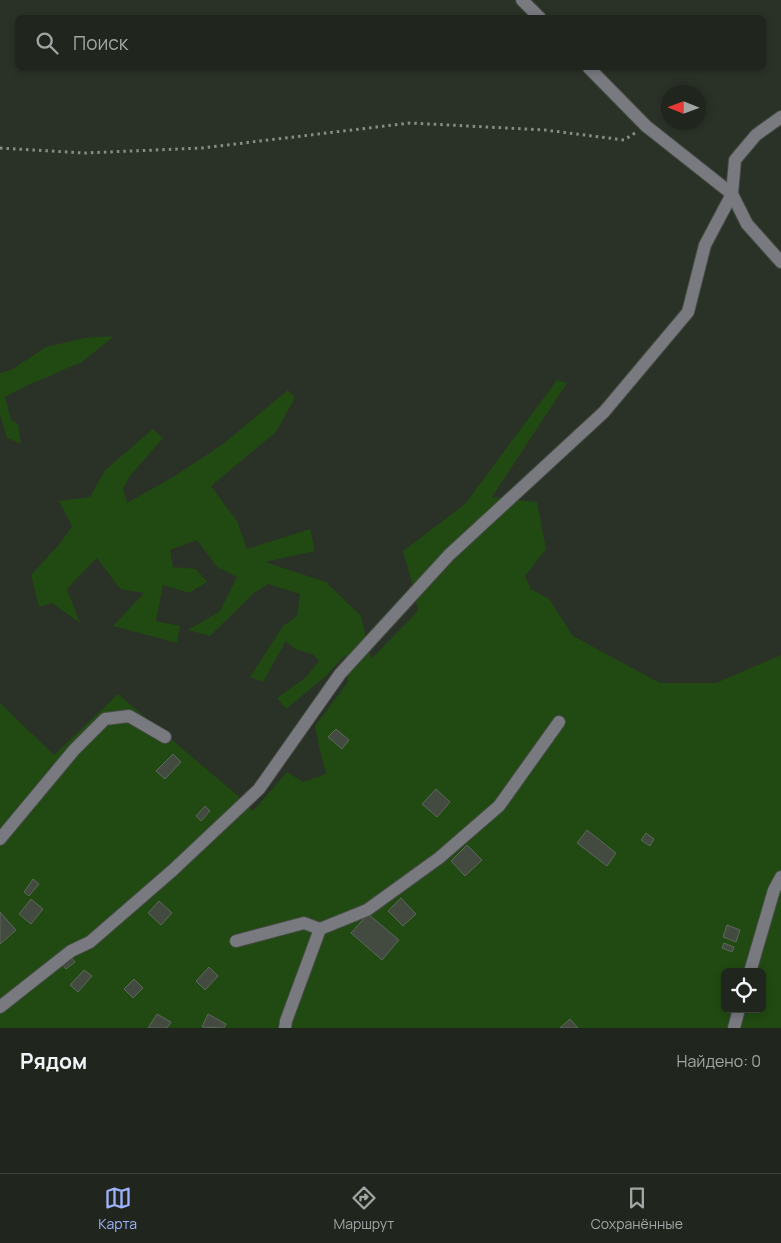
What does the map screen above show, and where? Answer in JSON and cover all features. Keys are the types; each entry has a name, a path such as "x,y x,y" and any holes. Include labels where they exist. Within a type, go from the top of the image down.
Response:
{"lane":[{"path":"522,0 537,15"},
{"path":"590,70 646,126 732,194 747,224 781,262"},
{"path":"0,1007 71,951 90,942 172,870 259,789 346,667 450,556 604,412 688,312 705,245 732,194 735,160 756,135 781,117"},
{"path":"0,839 74,750 105,720 129,716 165,737"},
{"path":"236,941 304,923 320,929 367,910 439,858 499,806 559,722"},
{"path":"751,968 774,890 781,877"},
{"path":"285,1028 320,929"},
{"path":"734,1028 738,1013"}],"path":[{"path":"0,148 84,153 202,148 410,123 545,130 624,140 646,126"}],"green space":[{"path":"114,336 82,362 5,397 11,420 18,424 21,444 7,438 0,415 0,373 11,370 46,347 84,338"},
{"path":"557,380 567,383 492,497 537,502 546,549 525,576 531,589 549,599 573,636 660,683 716,683 781,655 781,1028 0,1028 0,703 54,755 118,694 237,795 253,811 287,772 303,782 326,774 315,726 348,682 345,655 326,676 286,709 277,698 305,678 319,661 314,655 295,649 286,641 263,682 250,677 283,626 297,616 300,594 268,584 254,593 210,636 188,630 220,611 237,577 217,567 197,540 170,550 173,567 196,569 207,582 189,593 163,585 156,621 180,626 177,643 113,626 144,593 120,589 97,558 67,589 80,623 52,603 39,607 31,575 61,542 72,526 59,501 90,497 105,470 153,429 163,438 130,476 123,489 127,503 173,477 223,444 288,390 295,398 276,432 211,486 237,521 247,549 310,529 315,551 265,562 326,582 361,616 371,659 418,611 403,551 465,504"}],"building":[{"path":"336,729 349,740 342,749 328,737"},
{"path":"173,754 181,762 165,779 156,771"},
{"path":"436,789 450,802 437,817 422,804"},
{"path":"205,806 210,811 201,821 196,816"},
{"path":"587,830 616,853 607,866 577,843"},
{"path":"646,833 654,839 650,846 641,840"},
{"path":"467,845 482,860 465,876 451,861"},
{"path":"33,879 39,884 29,896 24,892"},
{"path":"401,898 416,914 403,926 388,911"},
{"path":"31,899 43,909 31,924 19,914"},
{"path":"159,901 172,913 161,925 148,913"},
{"path":"0,912 16,930 0,944"},
{"path":"368,914 399,940 382,960 351,933"},
{"path":"727,925 740,930 736,942 723,937"},
{"path":"724,943 734,947 732,952 722,948"},
{"path":"70,956 75,962 66,969 61,963"},
{"path":"209,967 218,976 205,990 196,981"},
{"path":"84,970 92,976 78,992 70,985"},
{"path":"134,979 143,988 133,998 124,989"},
{"path":"157,1014 171,1022 167,1028 148,1028"},
{"path":"208,1014 226,1024 224,1028 202,1027"},
{"path":"570,1019 578,1028 560,1028"}]}
